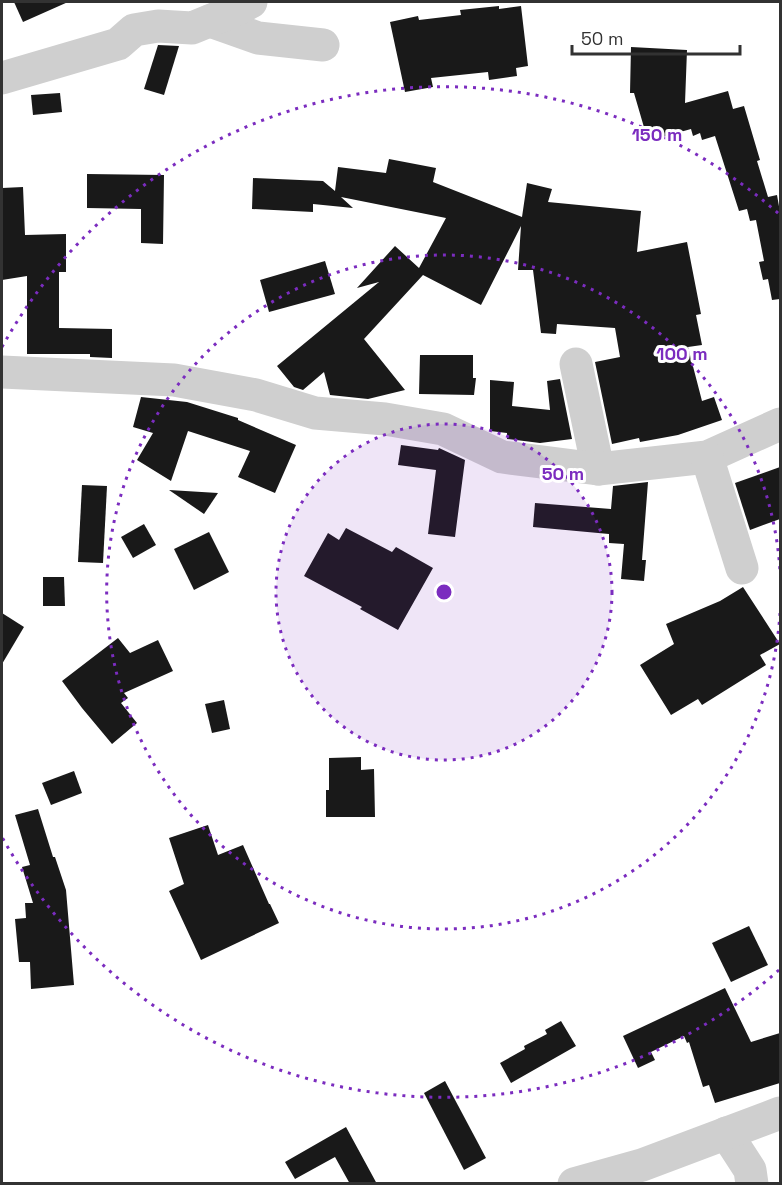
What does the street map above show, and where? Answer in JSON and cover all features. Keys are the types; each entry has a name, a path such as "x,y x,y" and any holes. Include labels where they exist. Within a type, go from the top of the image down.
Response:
{"street":[{"path":"2,78 117,44 134,30 158,26 192,28 251,2"},
{"path":"210,21 258,38 324,45"},
{"path":"576,364 598,469"},
{"path":"2,372 174,380 256,395 315,414 385,419 443,429 501,457 598,469 707,457 780,424"},
{"path":"707,457 742,568"},
{"path":"574,1184 642,1165 780,1113"},
{"path":"726,1133 750,1170 752,1184"}],"building":[{"path":"14,2 68,2 23,22"},
{"path":"499,6 499,9 521,6 528,66 516,68 517,76 489,80 488,72 431,78 433,87 405,92 390,22 418,16 419,20 461,15 460,10"},
{"path":"158,45 179,46 164,95 144,89"},
{"path":"631,47 687,50 685,103 728,91 733,109 744,106 768,197 777,195 780,212 780,299 772,300 768,279 763,280 759,262 764,261 756,220 750,221 747,209 739,211 715,136 702,140 700,133 693,136 691,129 648,141 634,93 630,93"},
{"path":"60,93 62,112 33,115 31,95"},
{"path":"389,159 436,168 433,182 522,217 527,183 552,189 548,202 641,211 637,252 687,242 701,314 696,315 702,345 688,347 702,401 714,397 722,420 678,435 640,442 639,438 612,444 595,362 620,357 615,328 557,324 556,334 541,333 533,270 518,270 521,226 481,305 423,275 364,339 405,390 368,399 330,395 324,372 303,390 294,387 277,366 379,282 357,288 395,246 419,268 446,218 341,197 353,208 313,204 313,212 252,209 253,178 323,181 335,191 338,167 386,173"},
{"path":"87,174 164,175 163,244 141,243 141,209 87,208"},
{"path":"23,187 25,235 66,234 66,272 59,272 59,328 112,329 112,358 90,357 90,354 27,354 27,276 2,280 2,188"},
{"path":"325,261 335,294 269,312 260,280"},
{"path":"420,355 473,355 473,378 476,378 474,395 419,394"},
{"path":"560,379 572,439 540,443 507,439 507,433 490,431 490,380 514,382 512,406 550,410 547,381"},
{"path":"141,397 187,402 238,418 238,420 296,445 275,493 238,477 250,451 188,431 171,481 137,460 153,433 133,427"},
{"path":"401,445 438,450 439,448 465,460 455,537 428,534 436,470 398,465"},
{"path":"780,467 780,519 750,530 735,483"},
{"path":"648,482 642,560 646,560 644,581 621,579 624,544 609,543 609,534 533,527 535,503 611,509 613,486"},
{"path":"82,485 107,486 103,563 78,562"},
{"path":"169,490 218,493 204,514"},
{"path":"144,524 156,545 133,558 121,537"},
{"path":"346,528 392,552 396,547 433,568 398,630 360,609 362,607 304,576 328,533 339,540"},
{"path":"209,532 229,572 194,590 174,549"},
{"path":"43,577 64,577 65,606 43,606"},
{"path":"743,587 780,644 760,655 766,665 702,705 698,699 671,715 640,665 674,644 666,624 720,601"},
{"path":"2,613 24,627 2,664"},
{"path":"118,638 130,653 158,640 173,671 124,693 128,698 121,703 137,723 112,744 62,681"},
{"path":"224,700 230,729 212,733 205,704"},
{"path":"361,757 361,770 374,769 375,817 326,817 329,758"},
{"path":"74,771 82,793 51,805 42,783"},
{"path":"38,809 66,890 74,985 31,989 30,962 19,962 15,919 26,918 25,903 33,903 22,867 30,865 15,815"},
{"path":"208,825 218,855 243,845 279,923 201,960 169,891 184,884 169,838"},
{"path":"749,926 768,965 731,982 712,943"},
{"path":"725,988 751,1042 780,1033 780,1083 715,1103 709,1085 703,1087 689,1042 687,1043 684,1036 651,1052 655,1060 638,1068 623,1036"},
{"path":"561,1021 576,1046 511,1083 500,1063 525,1049 524,1046 547,1034 545,1030"},
{"path":"445,1081 486,1158 464,1170 424,1093"},
{"path":"346,1127 377,1184 350,1184 335,1157 295,1179 285,1162"}]}
